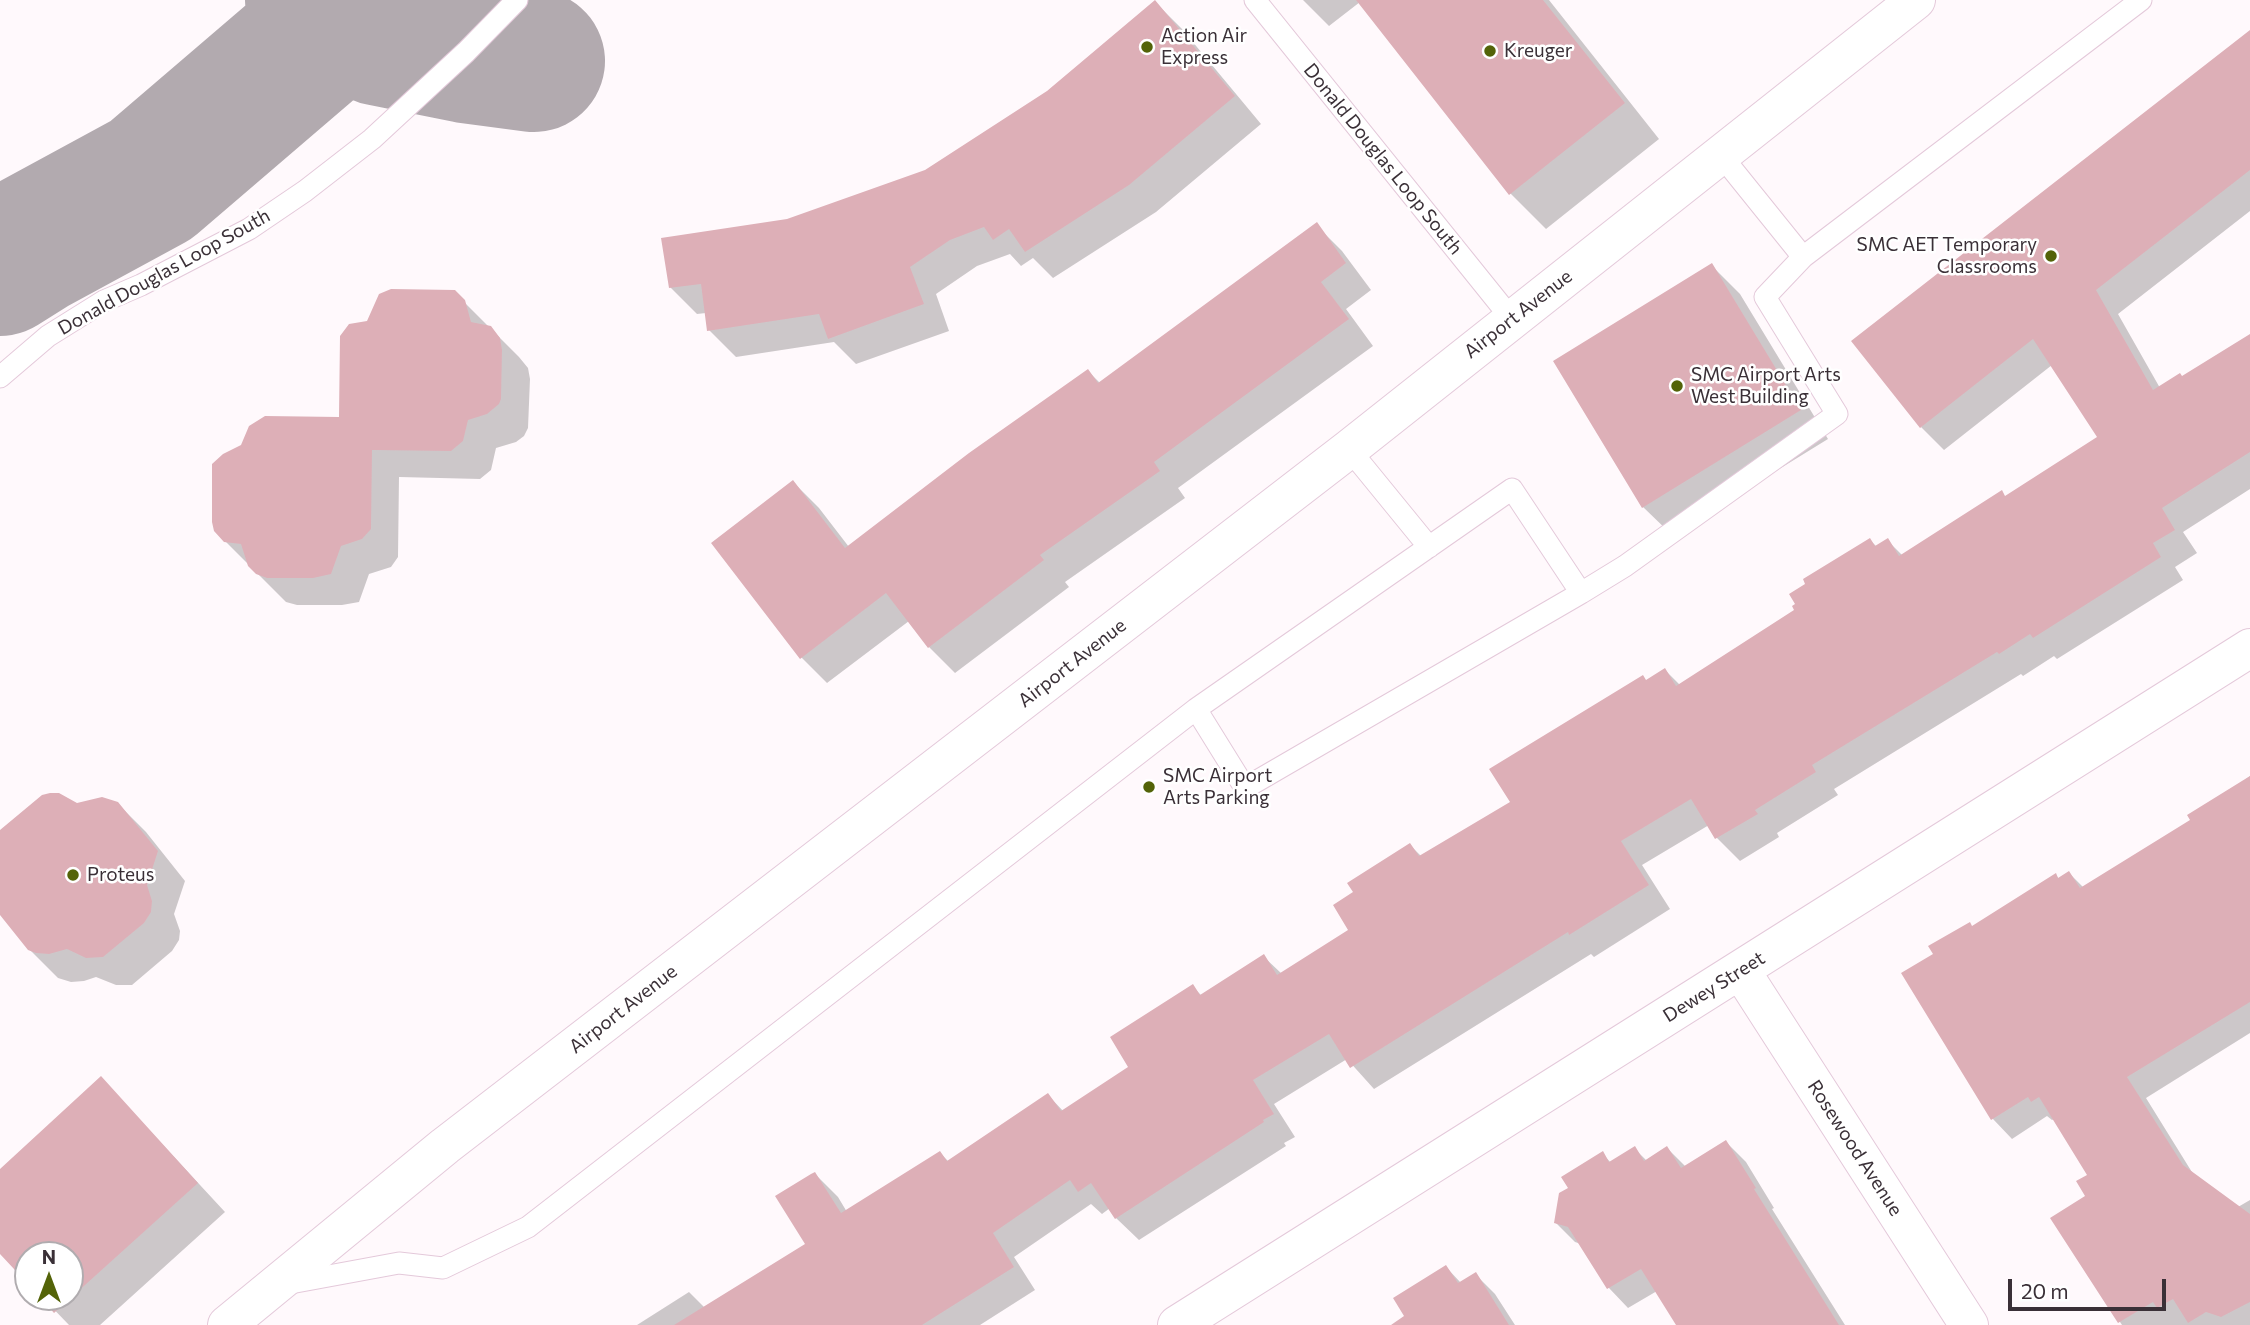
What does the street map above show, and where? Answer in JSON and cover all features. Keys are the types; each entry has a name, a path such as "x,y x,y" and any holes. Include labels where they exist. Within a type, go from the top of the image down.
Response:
{"street":[{"name":"Airport Avenue","path":"227,1325 445,1146 1349,449 1511,318 1916,0"},
{"name":"Dewey Street","path":"1178,1325 2250,648"},
{"name":"Rosewood Avenue","path":"1741,971 1969,1325"}],"lane":[{"name":"Donald Douglas Loop South","path":"0,377 48,336 104,301 250,229 305,191 372,139 517,0"},
{"name":"Donald Douglas Loop South","path":"1255,0 1511,318"},
{"path":"1196,709 1245,788 1625,566 1838,414 1765,297 1802,257 2141,0"},
{"path":"1720,155 1802,257"},
{"path":"1349,449 1429,547"},
{"path":"276,1286 399,1263 443,1268 528,1227 1196,709 1512,489 1581,593"}],"building":[{"path":"1155,0 1235,96 1129,185 1025,252 1009,229 993,240 984,227 950,240 910,267 924,304 828,339 819,314 707,331 701,284 669,288 661,238 787,219 925,170 1047,91"},
{"name":"Kreuger","path":"1356,0 1543,0 1625,103 1509,195"},
{"path":"2250,30 2250,170 2096,290 2153,390 2180,373 2182,376 2250,334 2250,452 2162,508 2175,530 2153,543 2161,557 2033,638 2030,634 1999,654 1997,652 1812,765 1816,772 1755,810 1758,814 1715,839 1691,799 1621,841 1649,885 1569,935 1568,932 1350,1068 1329,1034 1253,1080 1274,1114 1115,1219 1091,1183 1078,1192 1070,1180 993,1233 1014,1267 922,1325 674,1325 805,1244 775,1196 815,1172 841,1213 940,1151 947,1161 1048,1093 1061,1111 1128,1067 1110,1037 1193,984 1200,995 1264,954 1277,975 1348,930 1333,905 1353,892 1347,883 1410,843 1419,856 1510,802 1489,769 1643,675 1646,680 1665,668 1676,686 1794,610 1792,606 1795,604 1789,594 1805,584 1803,579 1870,538 1875,546 1888,538 1899,556 2002,490 2005,496 2097,437 2033,339 1920,428 1851,341"},
{"path":"1317,222 1346,263 1321,282 1349,319 1154,462 1160,471 1040,555 1044,560 928,648 886,593 800,659 711,543 793,480 845,548 969,453 1088,369 1098,383"},
{"name":"SMC Airport Arts West Building","path":"1712,263 1801,410 1642,508 1553,361"},
{"path":"391,289 455,290 465,300 471,322 491,326 500,338 502,350 499,404 487,414 468,420 463,441 451,451 372,450 371,529 362,539 341,546 331,574 313,578 267,578 256,574 248,566 241,544 224,542 214,531 212,464 223,454 241,445 249,426 265,416 339,417 340,336 349,324 367,321 379,294"},
{"path":"2250,776 2250,1002 2127,1077 2183,1165 2250,1214 2250,1302 2221,1317 2206,1312 2188,1323 2173,1299 2157,1308 2153,1302 2118,1323 2050,1218 2085,1196 2076,1181 2087,1175 2039,1097 2031,1102 2028,1097 1991,1120 1901,973 1933,954 1928,946 1970,922 1972,926 2056,873 2058,878 2069,871 2080,888 2190,820 2187,815"},
{"name":"Proteus","path":"59,793 77,803 102,797 118,802 158,851 147,885 152,901 151,912 144,923 103,957 86,958 67,949 49,954 28,950 0,915 0,830 42,795"},
{"path":"101,1076 198,1183 84,1286 84,1241 14,1241 14,1269 0,1254 0,1169"},
{"path":"1726,1140 1839,1325 1676,1325 1641,1269 1607,1289 1568,1227 1554,1223 1559,1193 1568,1188 1561,1177 1603,1151 1609,1162 1635,1146 1644,1161 1667,1146 1681,1168"},
{"path":"1446,1265 1458,1283 1476,1272 1509,1325 1391,1325 1404,1316 1393,1298"}],"taxiway":[{"path":"316,0 342,17 381,35 466,52 534,61"},
{"path":"0,265 151,180 361,0"}],"place":[{"name":"Action Air Express","path":"1147,47"},
{"name":"Kreuger","path":"1490,51"},
{"name":"SMC AET Temporary Classrooms","path":"2051,256"},
{"name":"SMC Airport Arts West Building","path":"1677,386"},
{"name":"SMC Airport Arts Parking","path":"1149,787"},
{"name":"Proteus","path":"73,875"}]}
